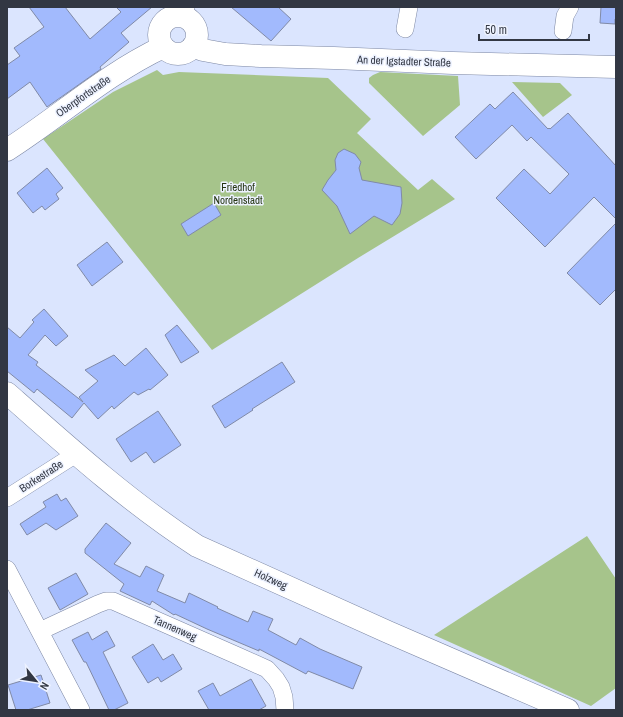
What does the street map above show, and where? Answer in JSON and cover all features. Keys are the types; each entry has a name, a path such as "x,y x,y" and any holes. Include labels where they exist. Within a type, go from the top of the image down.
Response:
{"street":[{"path":"405,29 409,7"},
{"path":"563,30 565,16 570,7"},
{"path":"185,12 196,29 197,36 193,46 187,52 178,54 171,53 163,47 160,42 159,30 162,24 170,17 178,16 185,12"},
{"name":"An der Igstadter Straße","path":"193,46 214,53 261,56 616,67"},
{"name":"Oberpfortstraße","path":"7,150 113,75 144,56 163,47"},
{"name":"Holzweg","path":"7,393 76,454 146,511 173,531 197,546 388,632 568,710"},
{"name":"Borkestraße","path":"7,498 76,454"},
{"path":"7,570 81,710"},
{"name":"Tannenweg","path":"40,631 98,604 106,601 113,601 267,670 276,679 281,687 284,697 285,710"}],"green space":[{"name":"Friedhof Nordenstadt","path":"157,70 163,75 179,72 328,78 371,119 357,133 418,190 432,179 455,199 212,350 43,139 113,92"},
{"path":"380,72 458,76 460,105 423,136 369,83 369,78"},
{"path":"512,82 560,83 572,95 543,117"},
{"path":"587,536 616,579 616,688 591,706 434,635"}],"building":[{"path":"29,7 65,7 90,39 121,12 116,7 152,7 121,33 129,42 100,67 101,69 47,107 30,82 7,99 7,65 20,56 14,48 44,27"},
{"path":"231,7 278,7 291,19 271,41"},
{"path":"601,7 616,7 615,24 600,23"},
{"path":"513,92 548,129 550,129 568,113 616,166 616,219 594,197 545,247 496,198 524,169 550,194 569,174 531,137 527,141 512,125 476,159 455,137 490,104 495,109"},
{"path":"344,149 355,154 361,162 359,168 362,180 401,187 402,203 400,214 392,225 374,216 350,234 337,206 322,190 336,170 335,160 338,153"},
{"path":"47,168 63,188 56,194 59,199 45,210 42,206 33,213 17,193"},
{"path":"214,203 221,215 188,236 181,224"},
{"path":"616,223 616,289 600,305 567,273"},
{"path":"107,242 123,262 92,286 77,265"},
{"path":"44,309 68,336 56,346 45,335 28,355 38,362 36,365 83,402 79,397 98,381 85,370 114,355 125,366 146,348 168,375 150,390 149,389 138,395 134,392 114,409 112,406 98,419 84,403 72,418 37,389 34,393 7,371 7,327 20,338 34,322 32,320"},
{"path":"177,325 199,352 181,363 165,335"},
{"path":"282,362 295,382 225,428 212,406"},
{"path":"158,411 181,445 154,463 146,452 131,462 116,439"},
{"path":"57,494 61,501 66,498 78,516 56,530 46,523 27,535 20,524 46,507 43,502"},
{"path":"106,523 131,543 114,564 140,577 146,566 164,575 157,591 185,603 189,593 248,622 253,611 273,619 268,630 296,645 300,638 320,649 362,667 353,689 308,671 306,674 259,649 259,651 175,614 174,615 152,601 150,605 120,591 124,584 85,553 85,549"},
{"path":"76,573 88,594 60,610 48,588"},
{"path":"107,631 115,646 103,652 128,703 114,710 109,710 86,662 84,662 72,640 88,632 92,640"},
{"path":"153,644 163,660 173,654 182,669 161,682 158,677 148,683 132,657"},
{"path":"41,675 50,703 27,710 16,710 8,685"},
{"path":"251,679 266,706 259,710 209,710 198,691 213,683 220,696"}]}
